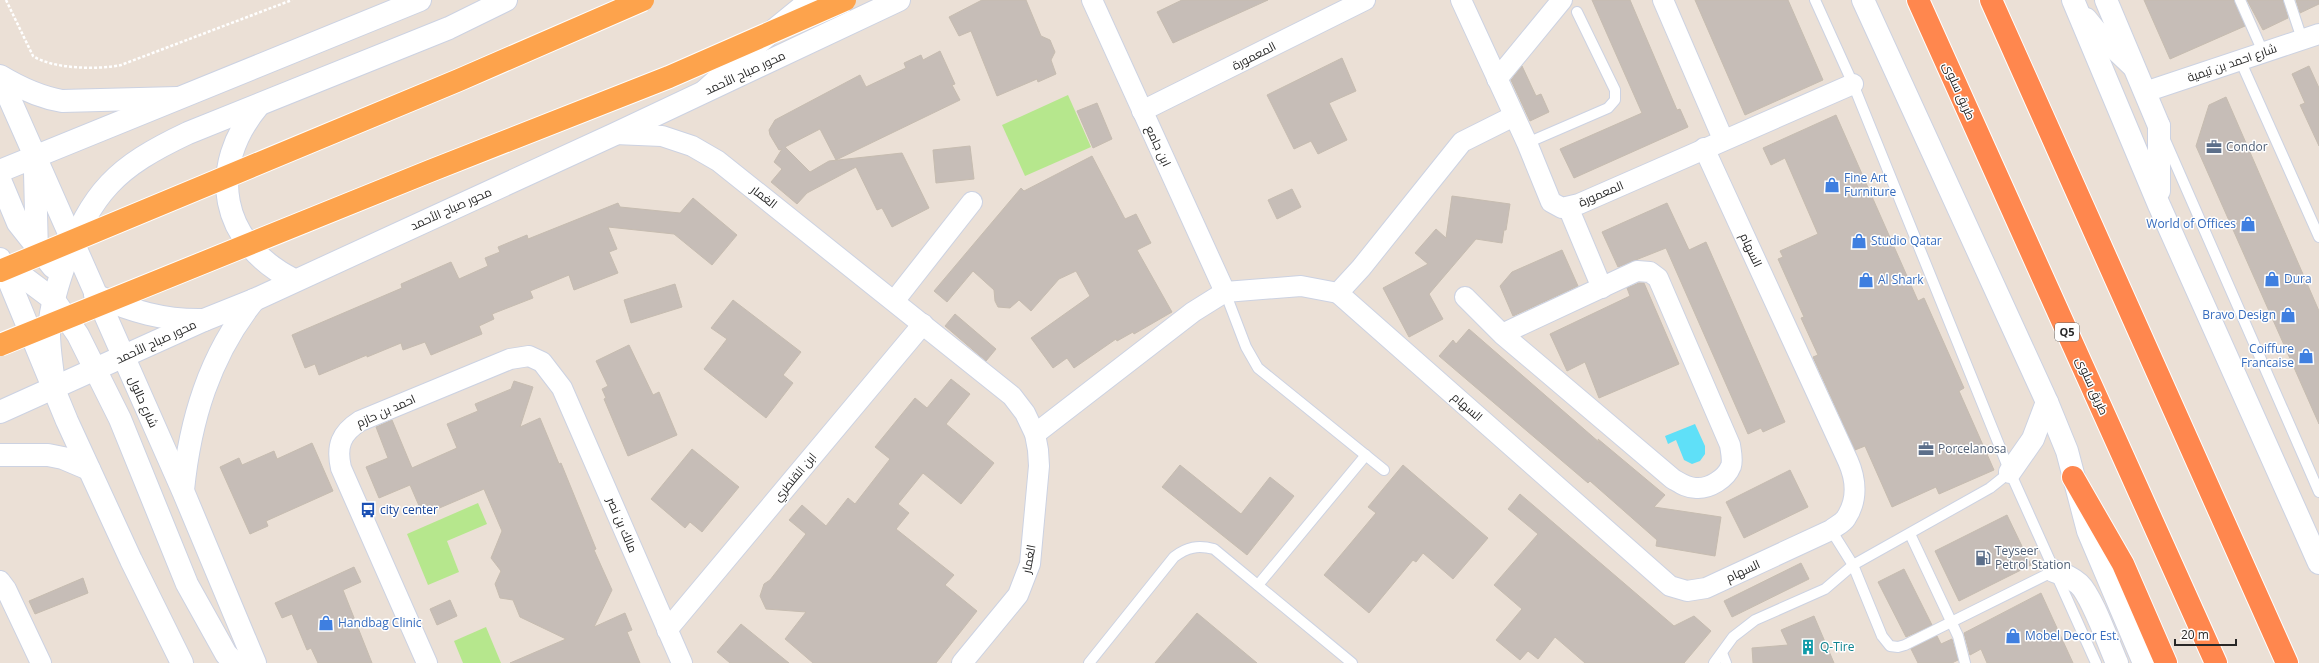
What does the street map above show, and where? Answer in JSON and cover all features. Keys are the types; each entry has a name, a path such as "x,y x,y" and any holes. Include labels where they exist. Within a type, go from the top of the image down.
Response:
{"highway":[{"path":"1,264 459,80 643,0"},
{"path":"0,345 430,171 669,77 846,0"},
{"name":"طريق سلوى","path":"1918,0 2216,663"},
{"path":"1991,0 2287,663"},
{"path":"2073,476 2123,564 2166,663"}],"main road":[{"path":"0,171 178,98 393,6 420,0"},
{"path":"54,388 49,332 54,300 72,244 95,199 110,182 129,166 156,148 175,139 449,28 506,0"},
{"path":"705,91 757,44 811,0"},
{"name":"محور صباح الأحمد","path":"0,412 123,358 204,320 254,300 294,280 615,134 899,0"},
{"path":"1863,0 2047,402 2067,451 2088,531 2144,663"},
{"path":"2106,0 2159,126 2159,205"},
{"path":"2074,3 2094,30 2133,66"},
{"path":"2074,3 2159,205 2319,563"},
{"path":"0,76 22,89 62,101 178,98"},
{"name":"شارع حالول","path":"0,76 72,244 183,491 255,663"},
{"path":"259,105 245,121 235,139 229,160 227,181 229,202 235,222 245,241 259,257 275,270 294,280"},
{"path":"0,352 25,320 35,285 37,249 34,157"},
{"path":"0,180 18,222 37,249 61,275 95,295 123,308 153,317 204,320"},
{"path":"1,264 35,285 54,300 78,335 120,419 187,584 216,637 235,663"},
{"path":"1,264 89,469 131,560 182,663"},
{"path":"183,491 187,454 193,426 206,383 221,349 240,317 254,300"},
{"path":"2010,472 2033,439 2047,402"},
{"path":"0,455 48,455 63,458 89,469"},
{"path":"2054,571 2068,576 2080,585 2089,599 2117,663"}],"street":[{"name":"ابن جامع","path":"1092,0 1225,292"},
{"name":"المعمورة","path":"1142,111 1365,0"},
{"name":"المعمورة","path":"1461,0 1514,116 1551,202 1562,208 1573,206 1853,84"},
{"path":"1497,79 1562,0"},
{"path":"1663,0 1724,139"},
{"name":"شارع احمد بن تيمية","path":"2145,92 2311,36"},
{"path":"1035,434 1193,312 1225,292 1301,286 1338,292 1361,268 1462,142 1514,116"},
{"name":"الغمار","path":"615,134 662,136 692,146 718,161 895,300 1012,396 1026,414 1035,434 1039,466 1031,558 1026,580 1008,608 962,663"},
{"name":"السهام","path":"1338,292 1670,586 1687,591 1706,588 1832,530 1846,519 1855,490 1853,474 1704,148"},
{"path":"895,300 972,202"},
{"path":"1573,206 1607,286"},
{"path":"1465,297 1502,334 1673,479 1684,485 1696,488 1707,487 1726,474 1731,466 1730,445 1658,278 1645,270 1638,271 1502,334"},
{"name":"ابن القنطري","path":"667,630 923,324"},
{"name":"احمد بن حازم","path":"427,663 341,468 338,454 340,440 348,428 360,421 510,359 530,356 542,362 562,388"},
{"name":"مالك بن نصر","path":"562,388 682,663"},
{"path":"0,581 6,589 40,663"}],"lane":[{"path":"1815,0 1853,84 2010,472 2096,663"},
{"path":"2240,0 2263,52"},
{"path":"2289,0 2311,36"},
{"path":"1526,143 1608,108 1615,100 1615,90 1577,12"},
{"path":"2240,60 2319,237"},
{"path":"2159,126 2319,492"},
{"path":"1225,292 1246,347 1258,368 1384,470"},
{"path":"1258,585 1366,455"},
{"path":"1714,663 1733,637 1755,620 1825,589 1853,565 1990,488 2010,472"},
{"path":"1832,530 1853,565 1882,636 1890,646 1898,647 1904,645 2054,571"},
{"path":"1910,534 1952,621 1965,663"},
{"path":"1088,663 1174,557 1182,550 1192,547 1214,549 1352,663"},
{"path":"1722,653 1726,663"}],"path":[{"path":"6,0 33,56 41,61 100,68 121,65 292,0"}],"green space":[{"path":"1068,95 1091,147 1025,176 1002,125"},
{"path":"478,503 487,524 447,541 459,572 428,585 407,534"},
{"path":"486,627 501,663 463,663 454,641"}],"water":[{"path":"1695,424 1705,446 1705,454 1700,461 1692,464 1684,460 1676,440 1668,444 1665,436"}],"building":[{"path":"982,0 1026,0 1041,36 1050,40 1055,52 1051,60 1056,74 1038,82 1037,79 997,96 971,31 959,36 949,17"},
{"path":"1182,0 1268,0 1173,43 1157,12"},
{"path":"1592,0 1630,0 1677,110 1680,109 1688,127 1574,178 1560,149 1642,113"},
{"path":"1695,0 1788,0 1823,80 1745,115"},
{"path":"2144,0 2234,0 2245,26 2170,59"},
{"path":"2247,0 2283,0 2288,18 2263,30"},
{"path":"2296,0 2319,0 2319,4 2300,13"},
{"path":"940,51 955,84 952,85 960,100 836,160 820,129 785,147 810,172 829,161 902,153 929,208 892,227 882,208 877,210 856,167 807,193 797,204 771,182 782,169 774,162 782,149 779,150 770,135 769,130 775,120 860,75 866,87 906,68 904,63 921,55 923,60"},
{"path":"1342,58 1356,91 1329,103 1347,140 1318,154 1311,141 1294,149 1267,95"},
{"path":"1522,66 1536,96 1541,94 1549,112 1530,121 1511,80"},
{"path":"2309,66 2319,88 2319,146 2300,105 2305,103 2292,74"},
{"path":"2226,97 2319,311 2319,424 2196,146 2209,105"},
{"path":"1097,103 1112,139 1093,148 1077,111"},
{"path":"1836,115 1918,301 1924,298 1964,388 1959,391 1994,470 1939,494 1936,487 1892,507 1865,446 1855,450 1813,357 1818,355 1801,318 1804,317 1778,259 1783,257 1780,251 1818,234 1785,158 1771,165 1763,148"},
{"path":"970,146 974,179 936,183 933,150"},
{"path":"1092,156 1125,219 1136,214 1151,243 1137,250 1172,312 1134,334 1133,332 1117,341 1116,339 1074,368 1067,358 1053,368 1031,338 1090,296 1076,271 1059,279 1031,311 1019,300 1010,308 998,307 995,301 994,290 973,271 947,302 934,291 1021,188 1024,191"},
{"path":"1292,189 1301,207 1277,219 1268,200"},
{"path":"1452,196 1510,204 1506,230 1504,230 1502,243 1476,239 1429,294 1443,319 1409,337 1383,288 1428,264 1415,253 1436,229 1446,238"},
{"path":"693,198 737,235 712,265 674,234 608,227 617,249 609,252 618,273 574,290 569,275 530,291 533,298 492,314 494,319 479,326 482,334 431,355 425,342 403,350 401,343 319,375 315,364 305,368 292,335 402,288 401,284 451,262 459,279 488,266 485,258 500,252 498,247 527,235 528,239 618,203 620,207 680,213"},
{"path":"1667,203 1689,250 1706,242 1785,422 1763,432 1761,428 1748,434 1666,248 1618,267 1602,232"},
{"path":"1562,250 1578,286 1513,316 1500,286 1512,272"},
{"path":"1639,283 1644,283 1679,364 1599,398 1585,362 1567,371 1550,334 1630,296 1627,288"},
{"path":"675,284 682,307 631,323 624,300"},
{"path":"733,300 801,352 783,375 793,383 766,418 704,369 727,339 711,328"},
{"path":"955,314 996,349 986,361 945,326"},
{"path":"1469,329 1600,443 1598,439 1665,495 1654,507 1721,517 1715,556 1656,546 1657,540 1590,481 1588,483 1439,356 1453,340 1456,344"},
{"path":"629,345 653,395 659,392 677,435 628,456 604,399 606,398 602,389 608,386 596,361"},
{"path":"951,379 970,394 946,424 994,463 961,504 923,473 898,504 909,513 896,529 954,575 945,585 977,611 936,663 813,663 785,639 806,612 766,609 760,596 764,584 770,580 806,534 789,520 802,505 826,526 848,498 855,504 890,459 875,447 915,398 927,408"},
{"path":"514,381 533,387 520,427 540,418 559,464 561,463 596,549 594,550 612,590 594,627 625,613 632,630 627,632 640,663 510,663 566,639 520,617 513,600 500,598 495,584 501,571 491,558 502,531 484,489 423,515 410,485 379,498 366,467 388,458 376,427 392,420 412,468 457,448 447,424 478,411 475,404 511,389"},
{"path":"312,443 333,491 266,521 268,526 250,534 220,467 239,458 242,465 274,451 277,459"},
{"path":"692,449 739,487 702,532 690,522 685,528 651,499"},
{"path":"1180,465 1241,514 1270,477 1294,496 1247,555 1162,487"},
{"path":"1403,465 1488,538 1453,579 1423,553 1416,562 1413,560 1369,613 1324,575 1376,513 1368,507"},
{"path":"1790,470 1808,507 1744,538 1726,502"},
{"path":"1520,494 1674,626 1694,616 1711,631 1684,663 1585,663 1555,637 1538,659 1528,651 1520,660 1496,640 1522,609 1494,585 1538,534 1508,509"},
{"name":"Teyseer Petrol Station","path":"2007,515 2031,565 1959,601 1935,551"},
{"path":"1801,563 1809,579 1732,617 1724,601"},
{"path":"354,567 361,582 343,590 372,663 318,663 311,648 307,650 292,614 282,618 275,603"},
{"path":"1904,569 1932,625 1906,637 1878,582"},
{"path":"83,578 88,593 35,614 29,601"},
{"path":"2041,593 2073,663 1987,663 1981,649 1970,655 1964,633"},
{"path":"450,600 457,616 437,625 430,609"},
{"path":"1197,613 1257,663 1155,663"},
{"name":"Q-Tire","path":"1814,616 1834,663 1753,663 1752,648 1788,645 1781,630"},
{"path":"741,624 789,663 730,663 717,652"},
{"path":"1937,636 1941,644 1952,639 1958,660 1952,663 1918,663 1911,649"}],"place":[{"name":"Condor","path":"2214,147"},
{"name":"Fine Art Furniture","path":"1832,185"},
{"name":"World of Offices","path":"2248,224"},
{"name":"Studio Qatar","path":"1859,241"},
{"name":"Dura","path":"2272,279"},
{"name":"Al Shark","path":"1866,280"},
{"name":"Bravo Design","path":"2288,315"},
{"name":"Coiffure Francaise","path":"2306,356"},
{"name":"Porcelanosa","path":"1926,449"},
{"name":"city center","path":"368,510"},
{"name":"Teyseer Petrol Station","path":"1983,558"},
{"name":"Handbag Clinic","path":"326,623"},
{"name":"Mobel Decor Est.","path":"2013,636"},
{"name":"Q-Tire","path":"1808,647"}]}
